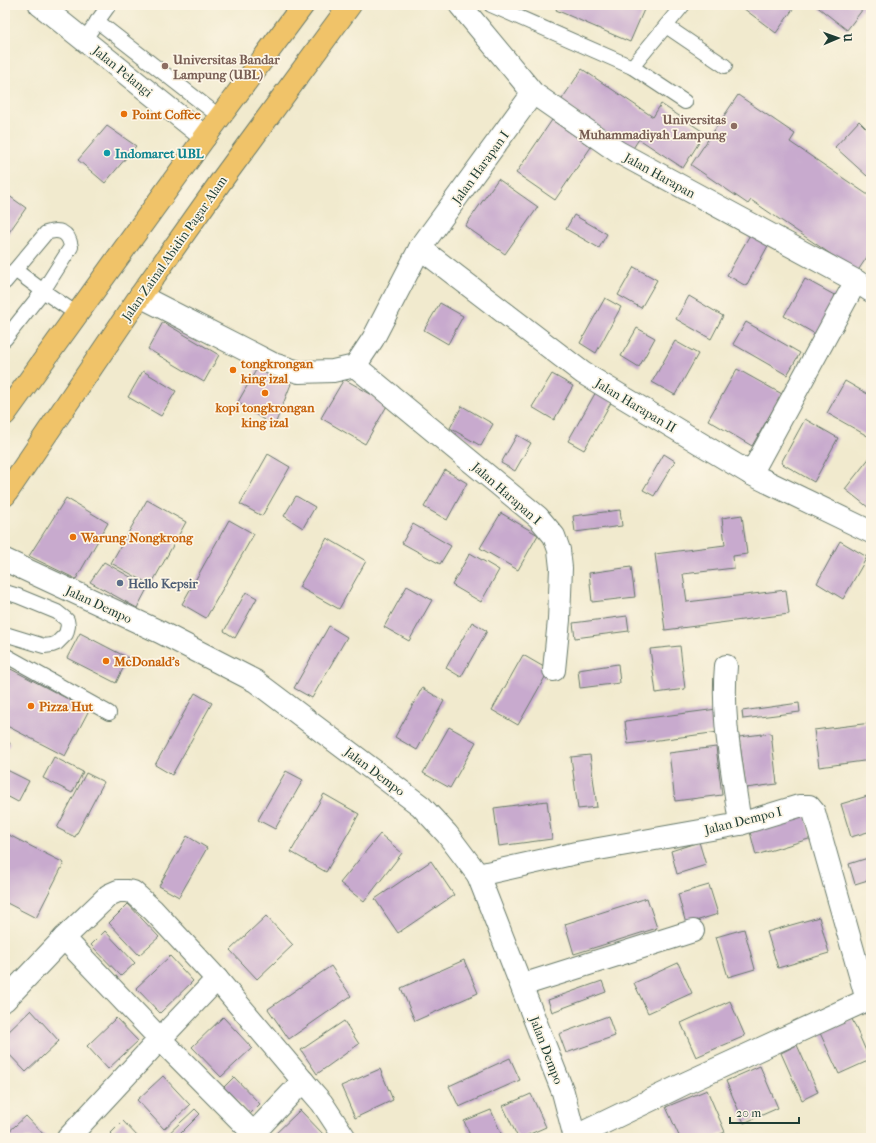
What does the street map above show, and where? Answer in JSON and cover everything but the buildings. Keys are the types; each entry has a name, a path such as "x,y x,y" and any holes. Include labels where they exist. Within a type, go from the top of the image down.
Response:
{"highway":[{"path":"5,414 205,137 303,5"},
{"name":"Jalan Zainal Abidin Pagar Alam","path":"5,495 140,296 228,171 350,5"}],"street":[{"name":"Jalan Pelangi","path":"40,5 205,137"},
{"name":"Jalan Harapan","path":"460,5 533,93 618,152 864,286"},
{"name":"Jalan Harapan I","path":"533,93 420,248 373,339 355,366 538,517 554,536 559,550 561,568 559,620 554,670"},
{"name":"Jalan Harapan II","path":"420,248 583,373 751,474 871,532"},
{"path":"751,474 864,286"},
{"path":"140,296 273,364 299,372 333,371 355,366"},
{"name":"Jalan Dempo","path":"5,560 160,632 255,681 421,806 446,834 478,875 522,985 562,1092 575,1138"},
{"path":"726,666 724,681 726,725 740,824"},
{"name":"Jalan Dempo I","path":"478,875 576,853 740,824 799,806 809,806 814,812 869,999"},
{"path":"5,1000 64,938 109,895 118,891 133,892 152,910 217,980 322,1103 345,1138"},
{"path":"522,985 693,931"},
{"path":"64,938 251,1136 303,1081"},
{"path":"68,1138 160,1038 217,980"},
{"path":"575,1138 693,1080 869,999"}],"lane":[{"path":"84,40 109,5"},
{"path":"491,5 632,67 685,102"},
{"path":"632,67 683,5"},
{"path":"97,21 220,117"},
{"path":"666,26 725,66"},
{"path":"5,282 46,233 54,230 64,232 70,240 70,247 43,291 5,339"},
{"path":"15,270 77,314"},
{"path":"5,592 24,598 57,612 67,620 68,626 66,634 57,643 52,645 44,646 5,634"},
{"path":"5,655 109,713"}],"place":[{"name":"Universitas Bandar Lampung (UBL)","path":"165,66"},
{"name":"Point Coffee","path":"124,114"},
{"name":"Universitas Muhammadiyah Lampung","path":"734,126"},
{"name":"Indomaret UBL","path":"107,153"},
{"name":"tongkrongan king izal","path":"233,370"},
{"name":"kopi tongkrongan king izal","path":"265,393"},
{"name":"Warung Nongkrong","path":"73,537"},
{"name":"Hello Kepsir","path":"120,583"},
{"name":"McDonald's","path":"106,661"},
{"name":"Pizza Hut","path":"31,706"}]}
